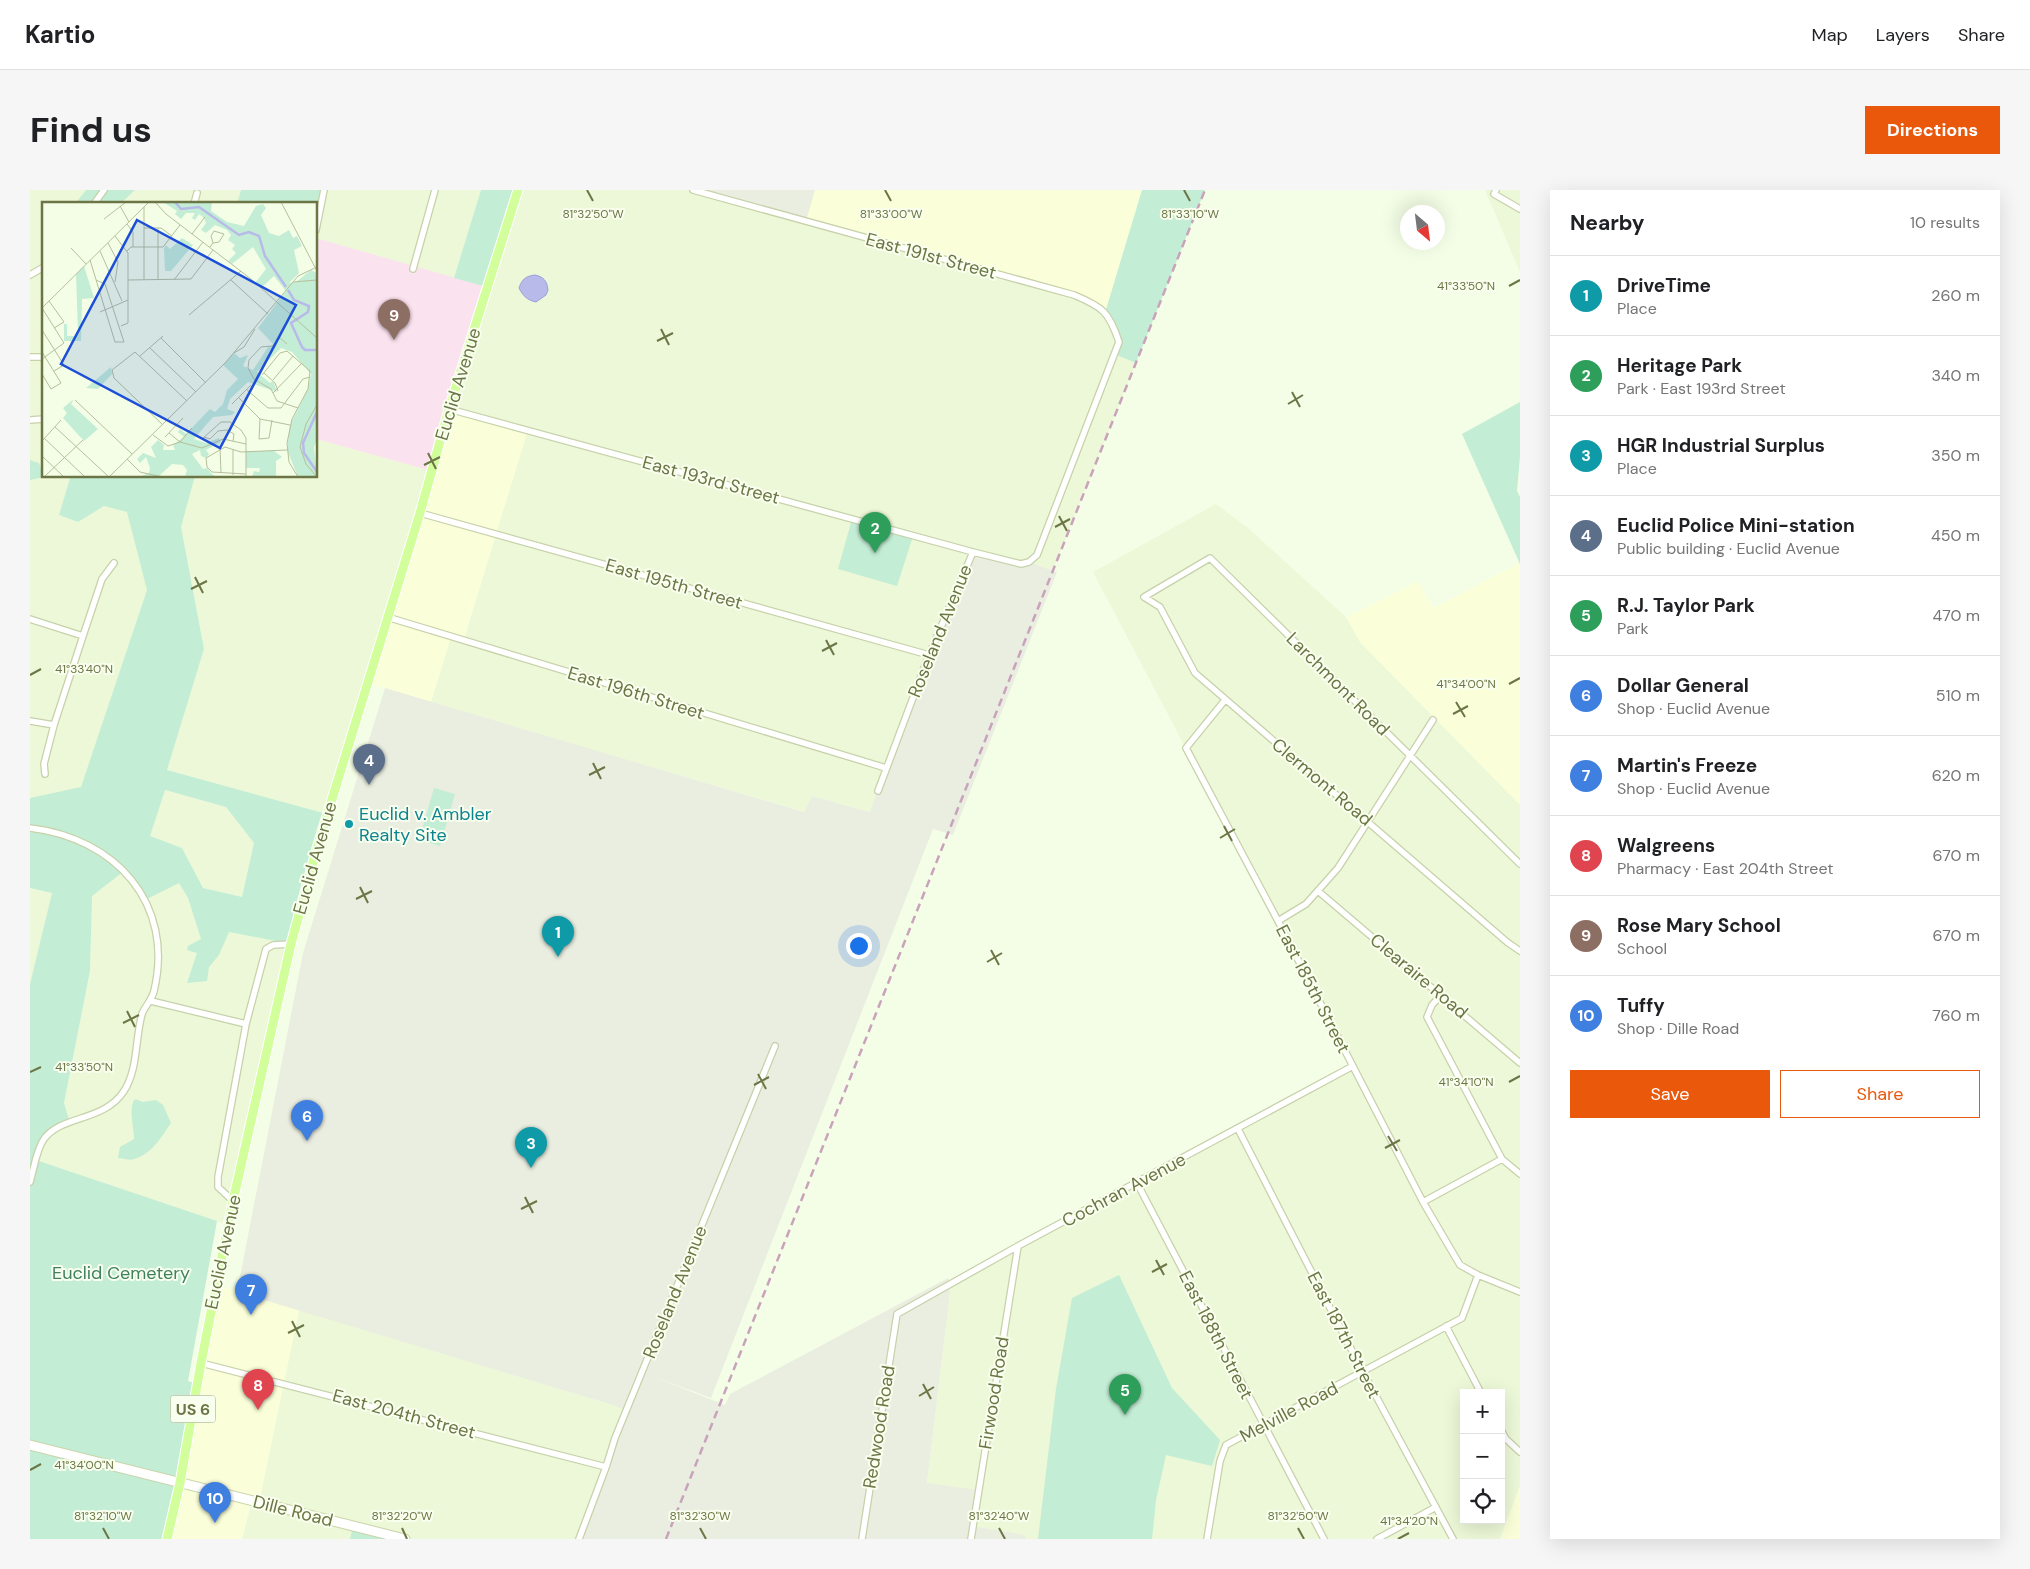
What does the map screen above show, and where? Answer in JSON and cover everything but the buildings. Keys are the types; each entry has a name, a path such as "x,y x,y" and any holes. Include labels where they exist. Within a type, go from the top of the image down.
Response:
{"main road":[{"name":"Euclid Avenue","path":"167,1539 180,1484 201,1362 233,1201 291,944 316,848 420,513 449,408 518,190"}],"street":[{"path":"95,202 104,190"},
{"path":"318,220 324,190"},
{"path":"413,269 434,190"},
{"name":"East 191st Street","path":"693,190 1074,295 1100,307 1112,320 1119,342"},
{"path":"1495,192 1520,209"},
{"path":"195,202 197,193"},
{"path":"30,275 42,269"},
{"name":"Roseland Avenue","path":"878,791 929,655 973,552 1021,564 1029,562 1037,555 1119,342"},
{"name":"East 193rd Street","path":"449,408 973,552"},
{"name":"East 195th Street","path":"420,513 929,655"},
{"name":"Larchmont Road","path":"1144,597 1210,558 1520,864"},
{"path":"45,774 44,764 54,725 83,636 102,579 114,563"},
{"name":"Clermont Road","path":"1144,597 1160,607 1195,673 1520,952"},
{"name":"East 196th Street","path":"387,617 886,768"},
{"path":"30,619 83,636"},
{"name":"East 185th Street","path":"1225,700 1186,748 1423,1202 1460,1265 1478,1275"},
{"path":"1278,921 1306,904 1338,868 1433,720"},
{"path":"30,721 54,725"},
{"path":"30,828 52,831 93,847 115,861 136,884 152,914 158,945 157,972 151,1001 142,1014 130,1078 124,1090 109,1107 49,1133 41,1144 30,1182"},
{"name":"Clearaire Road","path":"1318,891 1520,1063"},
{"path":"233,1201 218,1187 218,1177 246,1024 266,950 273,945 291,944"},
{"path":"1442,995 1432,1005 1427,1017 1502,1160 1520,1174"},
{"path":"151,1001 246,1024"},
{"name":"Roseland Avenue","path":"579,1539 606,1468 615,1438 775,1046"},
{"name":"Cochran Avenue","path":"896,1314 1018,1246 1353,1066"},
{"name":"East 187th Street","path":"1238,1129 1363,1372 1453,1539"},
{"path":"1423,1202 1502,1160"},
{"name":"East 188th Street","path":"1137,1183 1324,1539"},
{"name":"Firwood Road","path":"970,1539 1018,1246"},
{"path":"1478,1275 1520,1292"},
{"name":"Melville Road","path":"1207,1539 1220,1461 1226,1446 1462,1318 1478,1275"},
{"name":"Redwood Road","path":"862,1539 896,1314"},
{"path":"1446,1326 1479,1389"},
{"name":"East 204th Street","path":"201,1362 606,1468"},
{"path":"1503,1434 1520,1452"},
{"name":"Dille Road","path":"30,1445 405,1539"},
{"path":"1377,1539 1436,1508"}],"shaded area":[{"path":"30,190 86,190 77,202 42,202 42,478 70,478 59,515 78,522 104,506 128,512 147,590 81,788 30,798"},
{"path":"135,190 241,190 238,202 122,202"},
{"path":"324,190 481,190 454,278 318,239 318,226"},
{"path":"518,190 693,190 1074,295 1100,307 1119,342 1114,354 1136,363 1053,570 1029,562 878,791 871,812 812,796 805,812 431,702 451,637 464,640 496,534 449,409"},
{"path":"693,190 815,190 806,221"},
{"path":"815,190 1142,190 1105,313 1090,301 806,221"},
{"path":"1485,190 1520,190 1520,272"},
{"path":"318,239 487,287 432,471 318,440"},
{"path":"449,409 528,430 463,641 451,637 431,702 367,683"},
{"path":"318,440 432,471 327,814 167,770 204,649 181,527 194,478 318,478"},
{"path":"1216,504 1248,528 1346,617 1360,642 1520,804 1520,1486 1500,1539 1025,1539 1025,1535 973,1526 927,1484 951,1284 1353,1066 1093,572"},
{"path":"973,552 1021,564 1029,562 1057,572 953,835 933,829 711,1398 649,1375 725,1405 730,1394 948,1278 951,1284 927,1483 978,1490 973,1526 1025,1535 1025,1539 579,1539 626,1411 613,1405 237,1292 303,953 385,688 804,812 812,796 870,812"},
{"path":"1520,563 1519,804 1360,642 1346,617 1418,581 1433,608"},
{"path":"164,790 226,807 254,843 242,897 203,888 182,848 150,836"},
{"path":"124,870 179,883 188,898 201,939 229,932 291,944 228,1225 33,1159 44,1139 70,1123 64,1103 90,971 92,896"},
{"path":"30,888 52,893 30,984"},
{"path":"216,1285 299,1310 259,1503 251,1501 242,1539 167,1539"},
{"path":"299,1310 613,1405 627,1411 579,1539 405,1539 353,1526 350,1539 242,1539 252,1501 259,1502"},
{"path":"1520,1486 1520,1539 1500,1539"}],"green space":[{"path":"86,190 135,190 122,202 77,202"},
{"path":"241,190 324,190 318,220 318,202 238,202"},
{"path":"481,190 518,190 487,287 454,278"},
{"path":"1142,190 1205,190 1136,363 1114,354 1119,342 1105,313"},
{"path":"1520,402 1520,456 1517,491 1520,497 1520,564 1462,434"},
{"path":"30,460 39,463 42,477 30,480"},
{"name":"Euclid Cemetery","path":"70,478 194,478 181,527 204,649 167,770 327,814 291,944 229,932 219,955 209,967 207,981 187,983 197,953 187,950 188,946 201,939 188,898 179,883 145,900 124,871 92,896 90,971 64,1103 70,1123 49,1133 36,1160 217,1221 188,1381 197,1384 167,1539 30,1539 30,984 52,893 30,888 30,798 81,787 147,590 127,512 104,506 78,522 59,515","holes":["165,790 226,807 254,843 242,897 203,888 182,848 150,836"]},
{"path":"852,519 913,536 897,586 838,569"},
{"path":"434,788 455,794 440,846 419,840"},
{"path":"135,1099 143,1102 156,1100 163,1105 171,1123 156,1144 146,1154 132,1160 118,1158 120,1147 134,1139 132,1107"},
{"path":"1119,1275 1172,1388 1220,1440 1212,1466 1166,1455 1156,1500 1152,1539 1038,1539 1056,1389 1072,1298"},
{"path":"353,1526 405,1539 350,1539"}],"water":[{"path":"535,275 544,280 548,290 546,295 536,302 526,297 519,288 525,278"}],"railway":[{"path":"666,1539 1205,190"}],"place":[{"name":"Rose Mary School","path":"394,340"},
{"name":"Heritage Park","path":"875,553"},
{"name":"Euclid Police Mini-station","path":"369,785"},
{"name":"Euclid v. Ambler Realty Site","path":"349,824"},
{"name":"DriveTime","path":"558,957"},
{"name":"Dollar General","path":"307,1141"},
{"name":"HGR Industrial Surplus","path":"531,1168"},
{"name":"Martin's Freeze","path":"251,1315"},
{"name":"Walgreens","path":"258,1410"},
{"name":"R.J. Taylor Park","path":"1125,1415"},
{"name":"Tuffy","path":"215,1523"}]}
